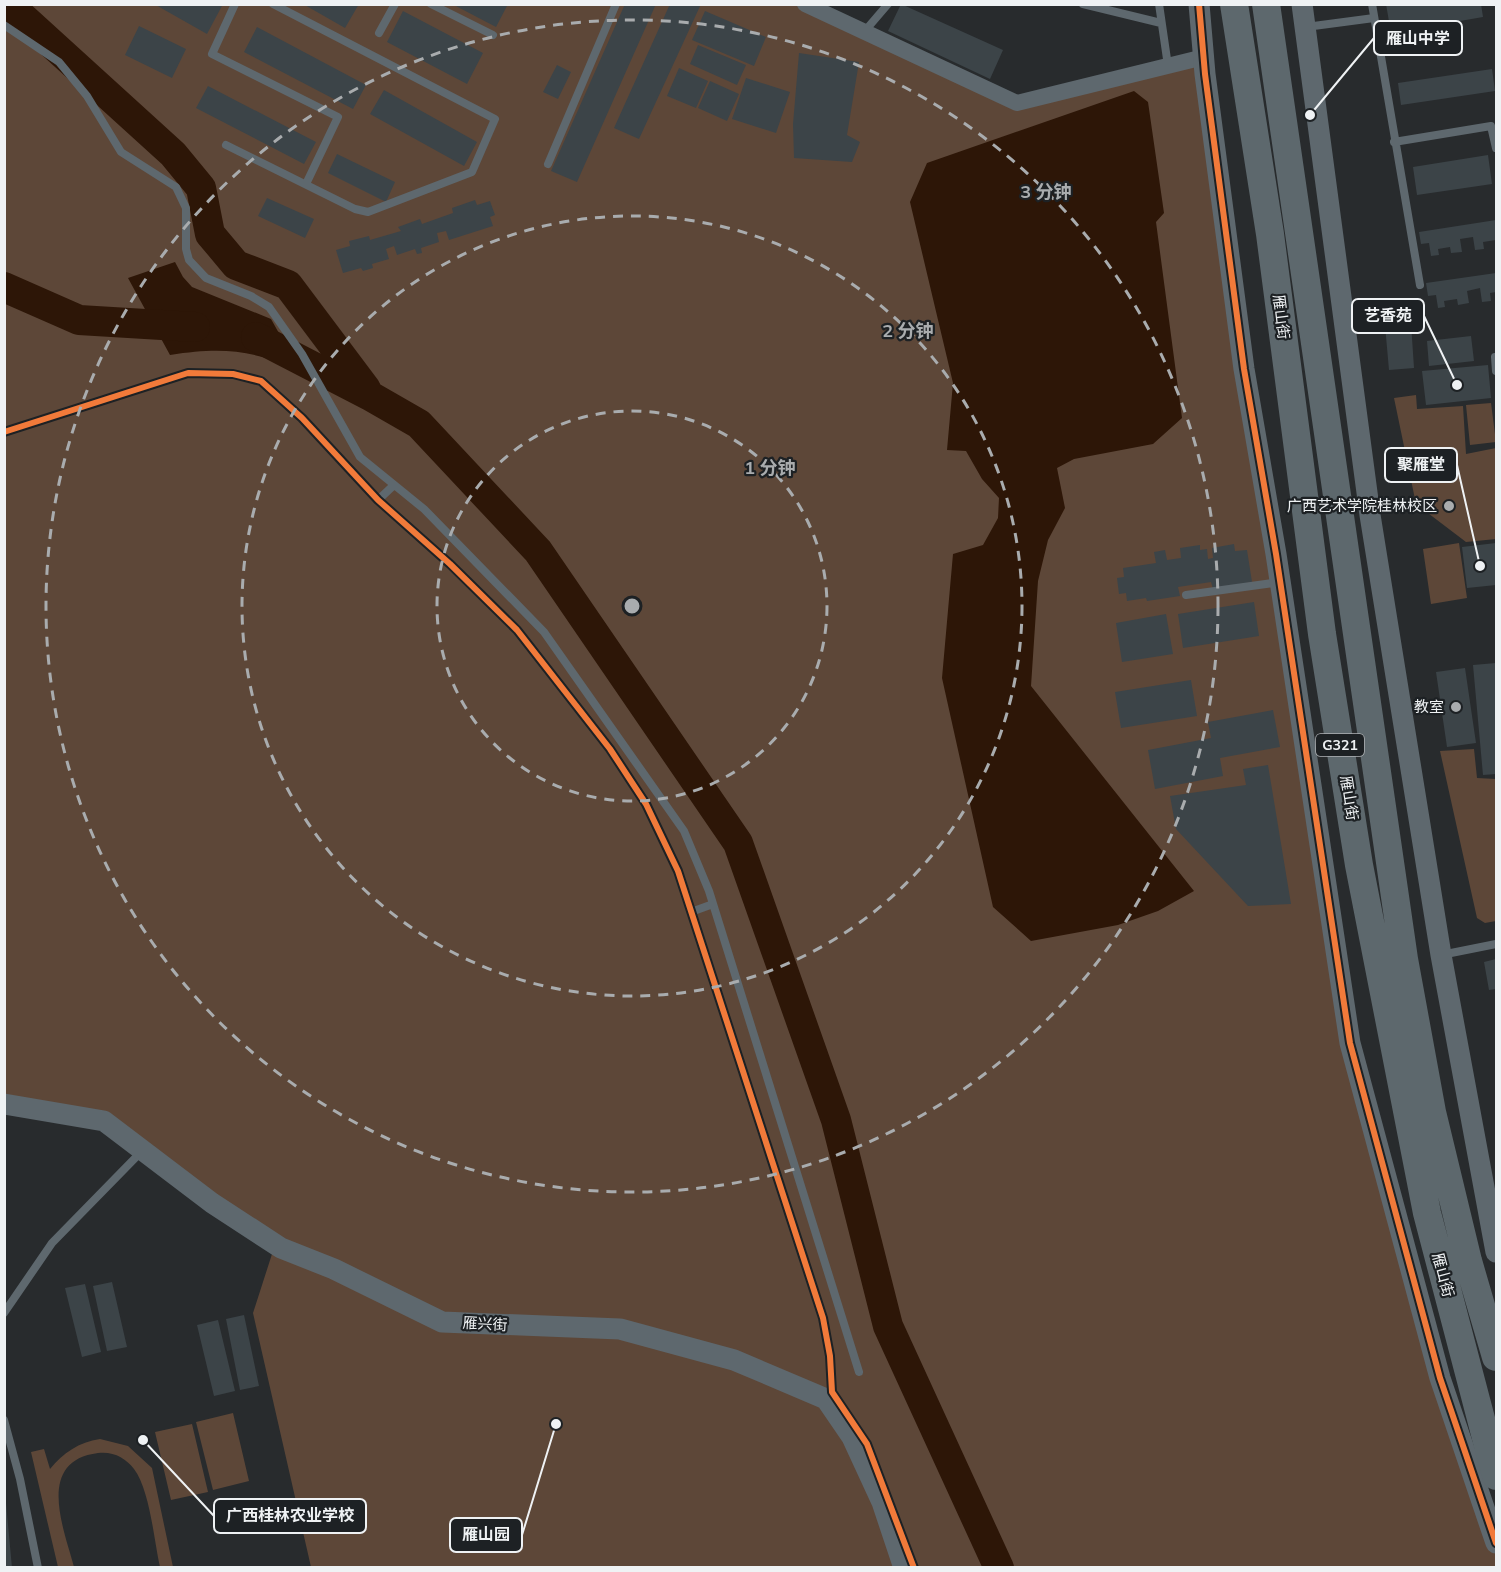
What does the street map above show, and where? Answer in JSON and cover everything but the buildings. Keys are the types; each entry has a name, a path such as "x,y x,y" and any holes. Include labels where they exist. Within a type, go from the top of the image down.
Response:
{"highway":[{"name":"雁山街","path":"1234,4 1270,234 1322,634 1359,865 1427,1213 1497,1476"},
{"name":"雁山街","path":"1266,4 1404,959 1432,1112 1468,1261 1497,1357"}],"street":[{"path":"805,4 1017,103 1204,57"},
{"path":"1199,4 1244,369 1280,582 1350,1043 1440,1378 1497,1543"},
{"path":"1302,4 1370,515 1441,955 1497,1252"},
{"name":"雁兴街","path":"4,1104 104,1121 144,1149 212,1203 281,1248 334,1269 442,1322 620,1329 734,1360 826,1399 852,1437 882,1502 904,1568"}],"lane":[{"path":"235,4 212,54 338,117 306,184"},
{"path":"226,144 360,211 377,210 472,172 495,119 273,4"},
{"path":"379,33 394,4"},
{"path":"431,4 493,34"},
{"path":"548,164 616,4"},
{"path":"864,32 888,4"},
{"path":"1083,4 1161,23"},
{"path":"1159,4 1168,66"},
{"path":"1372,4 1420,285"},
{"path":"1305,27 1374,18"},
{"path":"4,25 59,62 87,96 122,152 176,187 186,208 187,255 200,273 268,307 302,354 360,458 424,508 544,632 684,831 713,904 859,1372"},
{"path":"1394,142 1491,126 1497,148"},
{"path":"1495,357 1497,371"},
{"path":"378,500 394,485"},
{"path":"1186,595 1280,582"},
{"path":"691,912 713,904"},
{"path":"1441,955 1497,944"},
{"path":"4,1313 52,1243 144,1149"},
{"path":"4,1420 8,1446 38,1568"}],"shaded area":[{"path":"4,5 805,5 1017,103 1204,57 1350,1043 1496,1543 1496,1567 311,1567 253,1313 272,1254 104,1121 5,1104"},
{"path":"1134,91 1148,102 1164,213 1156,222 1182,418 1153,444 1074,459 1057,468 1065,508 1048,540 1038,581 1031,686 1194,891 1158,911 1118,925 1031,941 993,907 942,678 953,554 983,545 998,518 999,498 982,479 966,451 947,450 953,383 910,202 927,163"},
{"path":"175,262 183,277 192,287 271,319 299,369 236,352 205,351 170,355 128,278"},
{"path":"1416,395 1417,409 1463,406 1466,454 1496,448 1496,539 1466,542 1416,504 1394,398"},
{"path":"1491,403 1496,442 1470,445 1466,405"},
{"path":"1459,543 1467,598 1431,604 1423,549"},
{"path":"1474,749 1477,778 1496,779 1496,921 1485,923 1477,918 1440,751"},
{"path":"233,1413 249,1481 213,1490 196,1422"},
{"path":"192,1424 208,1492 171,1500 155,1432"},
{"path":"100,1439 128,1446 152,1468 173,1567 160,1567 148,1502 134,1469 119,1456 98,1453 78,1459 66,1469 60,1483 61,1516 74,1567 58,1567 31,1452 44,1449 50,1469 72,1449"}],"waterway":[{"path":"8,4 173,154 201,188 210,234 236,265 288,285 366,389"},
{"path":"4,287 79,320 195,327"},
{"path":"256,337 419,424 538,551 738,843 836,1120 888,1326 999,1568"}],"cycle path":[{"path":"1199,4 1205,74 1244,369 1276,554 1350,1043 1440,1378 1496,1543"},
{"path":"4,432 188,373 233,374 261,381 302,418 378,500 450,564 517,630 610,749 646,804 678,871 823,1318 830,1356 832,1392 867,1444 914,1568"}],"place":[{"name":"雁山中学","path":"1310,115"},
{"name":"艺香苑","path":"1457,385"},
{"name":"广西艺术学院桂林校区","path":"1449,506"},
{"name":"聚雁堂","path":"1480,566"},
{"name":"教室","path":"1456,707"},
{"name":"雁山园","path":"556,1424"},
{"name":"广西桂林农业学校","path":"143,1440"}]}
